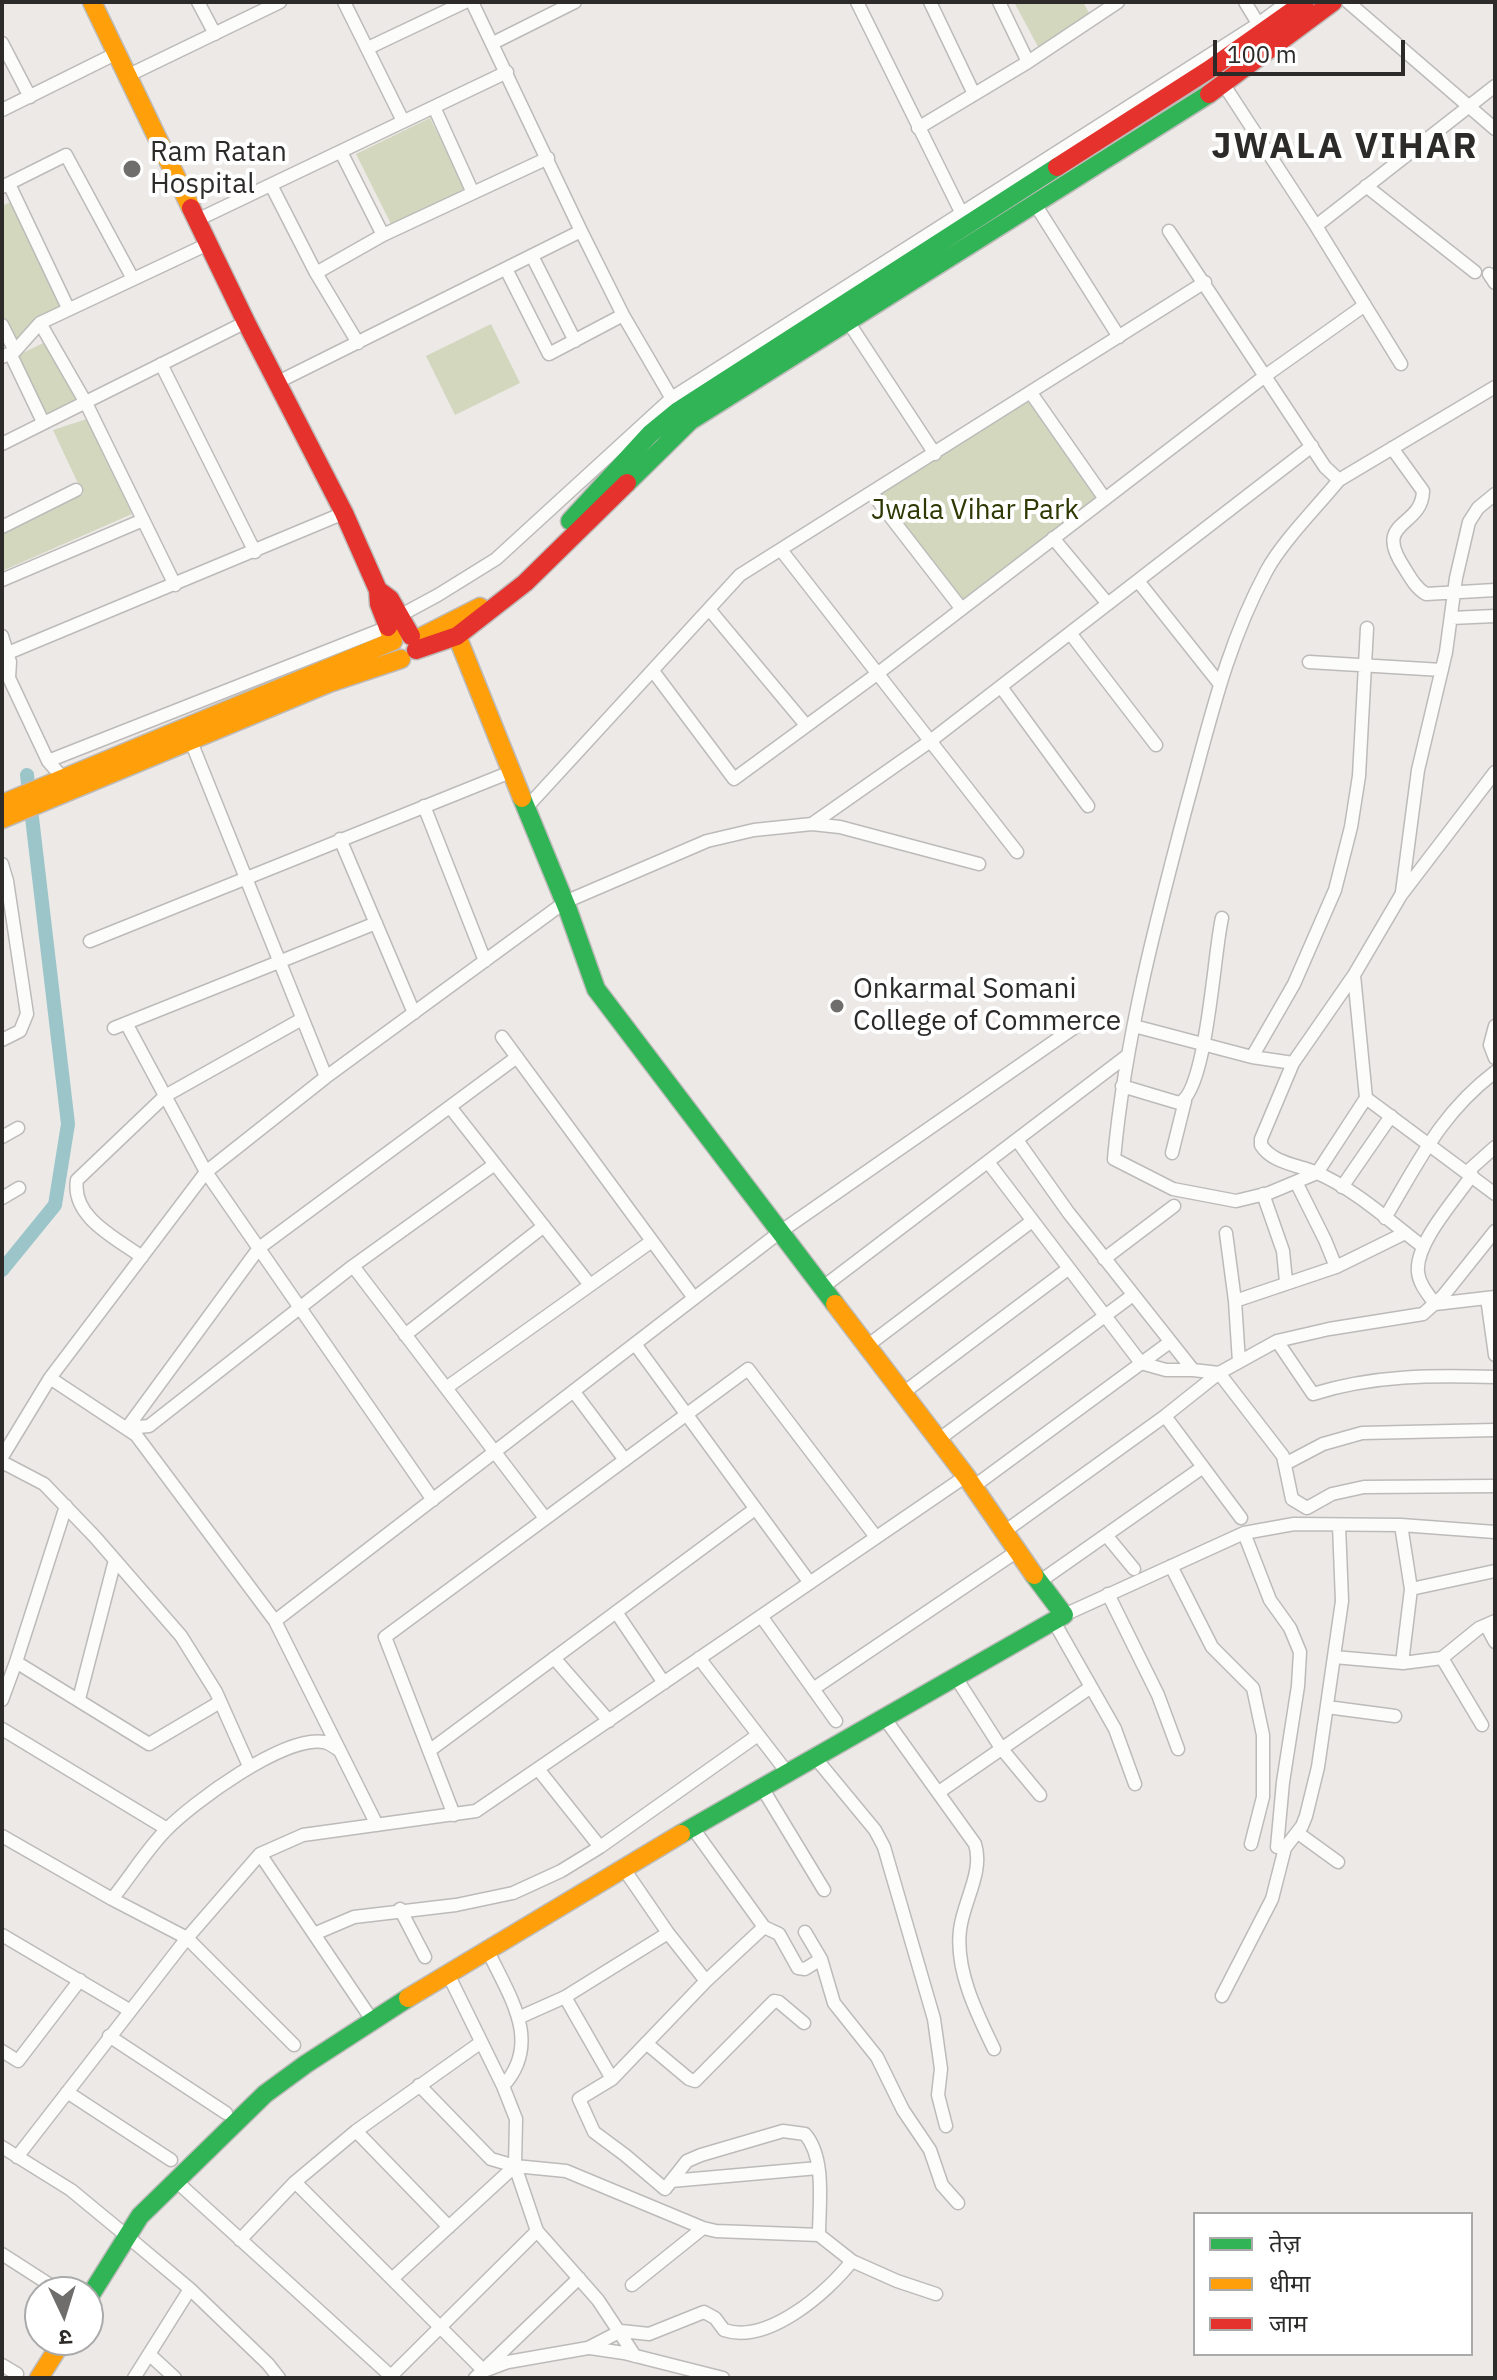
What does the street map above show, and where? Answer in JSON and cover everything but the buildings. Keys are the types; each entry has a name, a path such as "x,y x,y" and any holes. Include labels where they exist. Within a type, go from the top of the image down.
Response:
{"street":[{"path":"92,2 246,322 344,513 378,590 379,604 394,628 411,646"},
{"path":"198,2 215,34"},
{"path":"129,75 280,2"},
{"path":"344,2 403,121"},
{"path":"368,48 465,2"},
{"path":"472,2 623,315 678,411"},
{"path":"857,2 965,219"},
{"path":"930,2 974,94"},
{"path":"999,2 1028,62"},
{"path":"1091,2 1099,14"},
{"path":"918,128 1028,62 1118,2"},
{"path":"1245,2 1261,29"},
{"path":"1261,29 1288,2"},
{"path":"2,819 59,785 264,686 394,628 438,595 496,559 678,411 965,219 1305,2"},
{"path":"2,804 190,739 329,683 411,646 472,612 518,577 650,434 678,411 1035,204 1224,85 1333,2"},
{"path":"1348,2 1495,129"},
{"path":"493,43 571,3"},
{"path":"2,43 30,97"},
{"path":"2,110 115,54"},
{"path":"197,220 507,72"},
{"path":"1224,85 1401,364"},
{"path":"1316,226 1495,86"},
{"path":"434,107 473,193"},
{"path":"341,152 383,235"},
{"path":"68,308 5,186 66,155 133,279"},
{"path":"316,273 383,235 548,158"},
{"path":"271,185 316,273 358,343"},
{"path":"1366,186 1475,272"},
{"path":"1035,204 1119,337"},
{"path":"843,314 965,219"},
{"path":"278,382 581,231"},
{"path":"1169,231 1332,473"},
{"path":"9,354 40,323 208,244"},
{"path":"532,256 575,341"},
{"path":"506,269 549,354 623,315"},
{"path":"527,807 740,575 1205,282"},
{"path":"653,671 734,779 877,674 1265,376 1365,305"},
{"path":"843,314 935,454"},
{"path":"2,444 246,322"},
{"path":"40,323 86,403 175,585"},
{"path":"2,325 9,354 43,422"},
{"path":"161,364 255,552"},
{"path":"1354,975 1366,1098 1317,1173 1236,1201 1173,1189 1114,1159 1122,1086 1149,947 1216,680 1238,628 1269,566 1332,473 1392,448 1495,387"},
{"path":"1031,393 1105,499"},
{"path":"394,628 393,652 457,636 525,583 678,411"},
{"path":"812,824 929,742 1312,446"},
{"path":"1392,448 1420,485 1423,496 1422,502 1394,536 1392,548 1421,592 1454,594 1495,590"},
{"path":"2,527 76,490"},
{"path":"872,493 961,608"},
{"path":"1401,895 1418,770 1442,670 1469,522 1478,508 1495,494"},
{"path":"8,653 344,513"},
{"path":"2,580 143,520"},
{"path":"1053,538 1108,604"},
{"path":"781,550 1017,852"},
{"path":"1138,581 1216,680"},
{"path":"709,609 805,724"},
{"path":"1451,618 1495,616"},
{"path":"1252,1057 1294,984 1335,890 1351,827 1359,776 1367,628"},
{"path":"1070,633 1156,745"},
{"path":"2,636 8,653 9,678 59,785"},
{"path":"457,636 565,902 596,989 969,1481 1039,1582 1059,1613 1091,1687 1115,1729 1135,1784"},
{"path":"1309,662 1442,670"},
{"path":"48,761 264,686"},
{"path":"1001,687 1088,806"},
{"path":"190,739 326,1077"},
{"path":"90,941 513,771"},
{"path":"1422,1246 1342,1187 1317,1173 1273,1157 1261,1145 1261,1139 1293,1063 1354,975 1401,895 1495,772"},
{"path":"424,806 485,961"},
{"path":"249,1766 220,1702 181,1636 44,1484 2,1459 50,1378 206,1172 326,1077 565,902 707,841 754,830 812,824 840,827 979,864"},
{"path":"340,839 414,1013"},
{"path":"2,864 27,1014 20,1031 2,1040"},
{"path":"1172,1153 1204,1045 1222,918"},
{"path":"376,923 120,1026 165,1096 206,1172 433,1500"},
{"path":"142,1257 88,1216 79,1204 75,1191 77,1180 165,1096 302,1019"},
{"path":"1134,1026 1252,1057 1293,1063"},
{"path":"1495,1026 1490,1045 1495,1058"},
{"path":"275,1621 780,1232 1075,1027"},
{"path":"502,1037 694,1298"},
{"path":"823,1287 1128,1055"},
{"path":"127,1428 259,1248 517,1057"},
{"path":"1385,1218 1456,1105 1495,1072"},
{"path":"1122,1086 1174,1102 1185,1101"},
{"path":"1366,1098 1495,1194"},
{"path":"450,1107 590,1285"},
{"path":"1342,1187 1391,1116"},
{"path":"2,1137 18,1128"},
{"path":"1017,1140 1104,1259 1193,1370"},
{"path":"1429,1309 1418,1275 1417,1262 1422,1246 1470,1174 1495,1147"},
{"path":"988,1162 1141,1363 1166,1370 1219,1373 1283,1456 1292,1499 1307,1508 1332,1494 1364,1487 1495,1486"},
{"path":"127,1428 149,1426 353,1266 495,1164"},
{"path":"1296,1182 1336,1267"},
{"path":"2,1198 19,1188"},
{"path":"1263,1194 1283,1251 1286,1282"},
{"path":"1104,1259 1174,1206"},
{"path":"867,1346 1032,1221"},
{"path":"405,1335 544,1226"},
{"path":"1429,1309 1495,1231"},
{"path":"1226,1233 1239,1362"},
{"path":"1235,1301 1336,1267 1405,1233"},
{"path":"446,1388 652,1241"},
{"path":"353,1266 545,1518"},
{"path":"903,1393 1068,1269"},
{"path":"938,1440 1133,1295"},
{"path":"1004,1532 1165,1416 1219,1373 1277,1341 1491,1297 1495,1355"},
{"path":"1277,1341 1313,1394 1348,1383 1423,1375 1495,1377"},
{"path":"17,2157 129,2010 260,1854 303,1835 476,1811 876,1537 969,1481 1170,1342"},
{"path":"635,1344 810,1583"},
{"path":"454,1815 385,1637 748,1369 876,1537"},
{"path":"50,1378 136,1435 275,1621 377,1825"},
{"path":"574,1392 625,1460"},
{"path":"1165,1416 1241,1518"},
{"path":"1285,1464 1323,1444 1362,1433 1495,1430"},
{"path":"1039,1582 1203,1467"},
{"path":"2,1700 66,1506"},
{"path":"429,1751 755,1509"},
{"path":"99,2276 120,2231 140,2216 265,2094 367,2011 448,1974 488,1951 761,1786 781,1764 813,1755 955,1676 1059,1613 1244,1533 1294,1524 1401,1525 1495,1532"},
{"path":"1222,1996 1272,1899 1285,1848 1298,1833 1306,1816 1318,1767 1342,1601 1339,1525"},
{"path":"1401,1525 1411,1589 1402,1663"},
{"path":"1244,1533 1270,1600 1290,1628 1300,1652 1277,1847 1285,1848"},
{"path":"1106,1535 1134,1569"},
{"path":"813,1689 1016,1552"},
{"path":"79,1699 115,1560"},
{"path":"1171,1566 1212,1647 1253,1688 1263,1735 1263,1797 1251,1844"},
{"path":"1411,1589 1495,1571"},
{"path":"1108,1594 1158,1695 1178,1749"},
{"path":"616,1612 664,1683"},
{"path":"761,1616 836,1721"},
{"path":"1334,1657 1402,1663 1442,1658 1454,1646 1490,1623 1495,1642"},
{"path":"554,1658 609,1721"},
{"path":"699,1658 781,1764"},
{"path":"1442,1658 1482,1725"},
{"path":"16,1662 149,1744 220,1702"},
{"path":"955,1676 1001,1748 1040,1795"},
{"path":"939,1792 1091,1687"},
{"path":"1327,1707 1395,1716"},
{"path":"883,1716 975,1844 978,1853 960,1930 960,1952 975,2010 994,2049"},
{"path":"2,1729 167,1829"},
{"path":"314,1934 354,1917 400,1909 456,1905 513,1893 561,1871 600,1847 758,1735"},
{"path":"112,1899 167,1829 249,1766 305,1744 325,1742 340,1751"},
{"path":"813,1755 875,1830 884,1847 934,2019 941,2069 938,2095 946,2126"},
{"path":"538,1769 600,1847"},
{"path":"761,1786 824,1890"},
{"path":"692,1827 764,1927 779,1934 801,1969 821,1959"},
{"path":"1298,1833 1338,1862"},
{"path":"2,1836 187,1938 294,2045"},
{"path":"260,1854 367,2011"},
{"path":"624,1869 706,1981"},
{"path":"400,1909 425,1957"},
{"path":"764,1927 706,1981 612,2079 579,2099 588,2124 601,2139 665,2189 687,2161 701,2155 783,2131 805,2134 812,2144 818,2168 819,2235"},
{"path":"805,1932 821,1959 834,2003 877,2057 903,2110 930,2150 942,2185 958,2203"},
{"path":"518,2018 565,1997 668,1933"},
{"path":"2,1935 129,2010"},
{"path":"488,1951 522,2033 520,2062 503,2086"},
{"path":"448,1974 516,2119 515,2166 537,2231 621,2331 635,2356"},
{"path":"2,2051 18,2061 80,1980"},
{"path":"565,1997 612,2079"},
{"path":"646,2043 695,2081 774,2001 804,2023"},
{"path":"109,2036 226,2113"},
{"path":"240,2240 295,2182 356,2131 480,2043"},
{"path":"419,2085 491,2159 515,2166 566,2171 703,2228 819,2235 852,2261 936,2294"},
{"path":"67,2092 171,2160"},
{"path":"356,2131 449,2227"},
{"path":"2,2147 71,2190 190,2289 279,2378"},
{"path":"393,2278 515,2166"},
{"path":"671,2181 779,2174 818,2168"},
{"path":"176,2181 392,2377 438,2327 537,2231"},
{"path":"295,2182 393,2278 480,2374"},
{"path":"632,2285 703,2228"},
{"path":"2,2254 36,2276"},
{"path":"480,2374 508,2362 588,2348 621,2331 649,2334 704,2312 715,2318 724,2330 750,2333 804,2307 823,2293 852,2261"},
{"path":"480,2374 579,2278"},
{"path":"134,2378 190,2289"},
{"path":"588,2348 723,2378"},
{"path":"149,2354 175,2378"},
{"path":"39,2378 53,2356"},
{"path":"2,2365 17,2374"}],"green space":[{"path":"1014,2 1083,2 1095,24 1043,56"},
{"path":"430,118 469,197 395,232 356,154"},
{"path":"19,198 74,311 15,340 2,314 2,206"},
{"path":"491,324 520,383 455,415 426,356"},
{"path":"47,341 82,408 48,420 17,356"},
{"name":"Jwala Vihar Park","path":"1031,393 1105,499 961,608 872,493"},
{"path":"87,419 132,514 2,571 2,534 83,494 53,430"}],"waterway":[{"path":"2,1270 55,1205 68,1124 27,775"}],"traffic: fast":[{"path":"627,483 690,421 1209,94"},
{"path":"570,521 650,434 678,411 1057,167"},
{"path":"522,798 568,910 596,989 835,1304"},
{"path":"681,1834 1064,1615 1034,1575"},
{"path":"102,2276 140,2216 265,2094 408,1998"}],"traffic: slow":[{"path":"92,2 191,208"},
{"path":"421,637 480,607"},
{"path":"2,804 393,641 388,627"},
{"path":"457,636 522,798"},
{"path":"2,819 329,683 401,659"},
{"path":"835,1304 966,1476 1034,1575"},
{"path":"408,1998 681,1834"},
{"path":"39,2378 53,2356"}],"traffic: jam":[{"path":"1057,167 1210,69 1305,2"},
{"path":"1209,94 1333,2"},
{"path":"191,208 344,513 378,590 379,604 388,627"},
{"path":"416,650 457,636 525,583 627,483"},
{"path":"378,590 390,599 411,636"}],"place":[{"name":"Ram Ratan Hospital","path":"132,169"},
{"name":"Onkarmal Somani College of Commerce","path":"837,1006"}],"district":[{"name":"JWALA VIHAR","path":"1345,148"}]}
